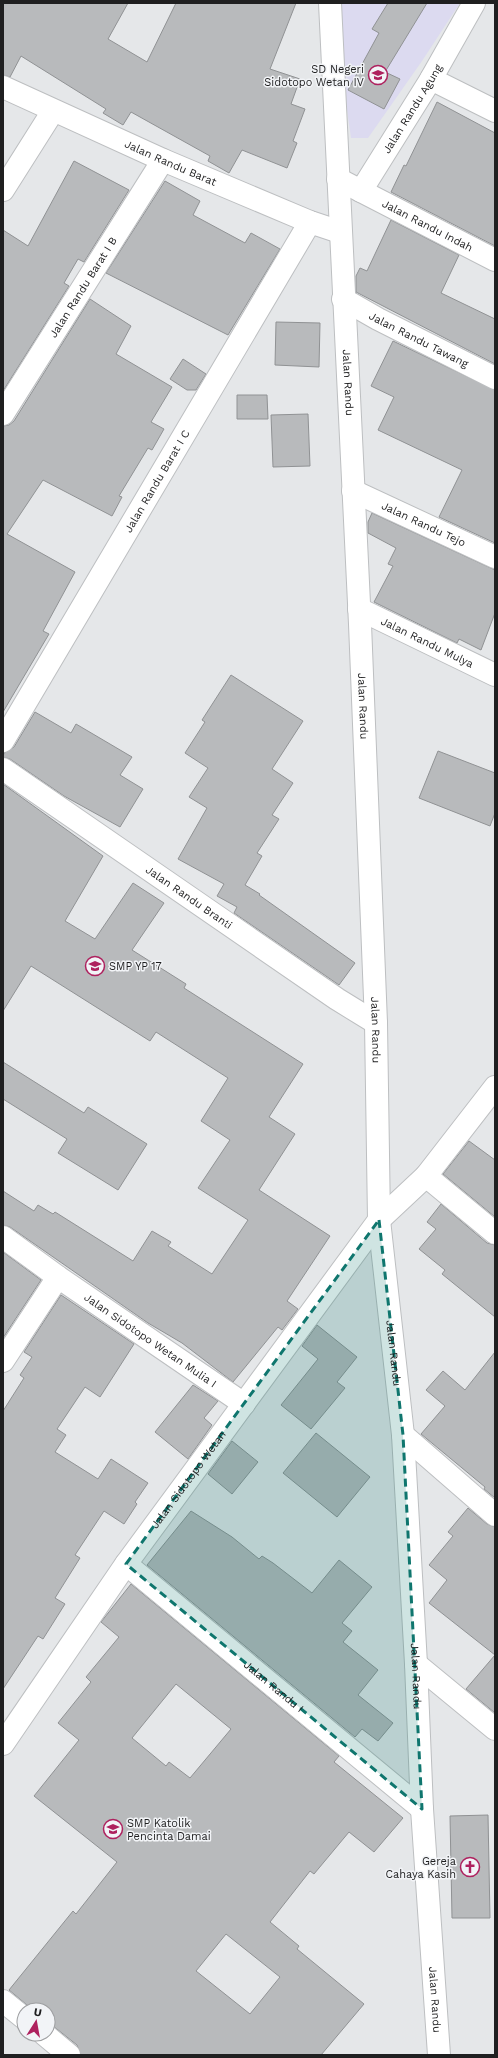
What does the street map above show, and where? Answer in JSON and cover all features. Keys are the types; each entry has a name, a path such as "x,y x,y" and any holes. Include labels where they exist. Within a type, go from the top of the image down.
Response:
{"street":[{"name":"Jalan Randu","path":"330,3 343,300 359,609 376,1023 379,1220 403,1435 416,1664 422,1809 440,2055"},
{"name":"Jalan Randu Agung","path":"361,191 431,79 474,3"},
{"path":"431,79 495,111"},
{"name":"Jalan Randu Barat","path":"3,87 163,160 310,222 340,232"},
{"path":"3,190 53,111"},
{"name":"Jalan Randu Barat I B","path":"3,414 163,160"},
{"path":"338,179 361,191"},
{"name":"Jalan Randu Indah","path":"361,191 495,260"},
{"name":"Jalan Randu Barat I C","path":"3,741 310,222"},
{"name":"Jalan Randu Tawang","path":"343,300 495,378"},
{"name":"Jalan Randu Tejo","path":"353,491 495,557"},
{"name":"Jalan Randu Mulya","path":"359,609 495,675"},
{"name":"Jalan Randu Branti","path":"3,769 337,999 376,1023"},
{"name":"Jalan Sidotopo Wetan","path":"3,1744 126,1564 379,1220 426,1176 495,1087"},
{"path":"426,1176 495,1233"},
{"name":"Jalan Sidotopo Wetan Mulia I","path":"3,1237 58,1277 244,1404"},
{"path":"3,1361 58,1277"},
{"path":"403,1435 495,1515"},
{"name":"Jalan Randu I","path":"126,1564 422,1809"},
{"path":"416,1664 495,1729"},
{"path":"3,2001 16,2012"},
{"path":"54,2042 69,2055"}],"highlighted area":[{"path":"379,1220 403,1435 422,1809 126,1564"}],"shaded area":[{"name":"SD Negeri Sidotopo Wetan IV","path":"341,3 460,3 422,61 368,138 351,138 344,89"}],"building":[{"path":"3,3 128,3 108,39 147,62 176,3 296,3 270,69 300,79 291,104 305,109 293,141 297,143 287,168 242,150 229,173 208,161 210,156 131,112 123,125 103,113 106,109 21,56 10,77 3,75"},
{"path":"388,3 427,3 385,72 400,79 384,109 348,90 379,33 372,29"},
{"path":"437,102 495,133 495,246 391,192 404,165 406,166"},
{"path":"74,161 129,190 84,262 78,259 64,283 69,286 3,391 3,230 28,246"},
{"path":"165,181 200,201 193,215 245,243 251,233 280,249 228,335 106,273"},
{"path":"391,220 459,255 441,293 495,319 495,364 356,292 356,276 360,268 367,271"},
{"path":"90,299 131,326 116,354 172,387 151,422 164,429 152,450 148,448 119,496 122,497 112,516 43,480 7,534 75,572 43,631 49,634 3,712 3,426 9,425 14,421"},
{"path":"276,322 320,323 319,367 275,365"},
{"path":"393,341 495,390 495,543 439,517 462,470 378,430 394,397 371,386"},
{"path":"183,359 206,374 196,390 187,390 170,379"},
{"path":"237,395 267,395 268,419 237,419"},
{"path":"308,414 310,466 273,467 271,415"},
{"path":"372,513 495,570 495,613 481,650 459,639 457,643 374,602 393,566 388,564 396,548 368,533 368,522"},
{"path":"231,675 303,721 272,769 293,783 272,815 279,819 257,853 262,856 245,885 260,894 259,895 355,963 339,985 234,913 237,907 217,896 224,884 178,859 207,808 189,797 208,768 185,753 205,722 202,720"},
{"path":"35,712 71,733 76,724 132,757 120,775 143,789 120,827 64,796 10,759 3,757 4,753 14,747"},
{"path":"438,751 495,773 495,813 490,826 419,798"},
{"path":"3,784 103,856 65,921 95,939 133,883 164,903 132,950 186,984 184,988 303,1064 269,1117 295,1134 259,1190 330,1236 287,1301 298,1309 282,1330 278,1327 233,1382 182,1343 148,1323 10,1227 3,1225 3,1191 34,1211 38,1205 53,1214 55,1212 133,1261 152,1231 171,1242 168,1246 212,1274 248,1220 198,1188 230,1140 201,1121 228,1078 156,1032 150,1041 31,966 3,1011"},
{"path":"3,1062 84,1113 88,1107 147,1144 118,1190 58,1153 67,1139 3,1099"},
{"path":"469,1141 495,1160 495,1217 443,1174"},
{"path":"441,1204 487,1243 495,1245 495,1317 442,1274 445,1270 419,1249 436,1229 427,1222"},
{"path":"3,1252 41,1280 3,1338"},
{"path":"61,1295 134,1344 100,1397 85,1387 57,1429 66,1435 55,1452 98,1479 111,1459 148,1483 135,1502 137,1504 124,1524 104,1511 75,1555 80,1558 55,1598 65,1604 43,1639 38,1636 3,1689 3,1411 24,1378 20,1375 32,1357 24,1352"},
{"path":"317,1325 357,1357 337,1382 345,1388 311,1429 281,1405 318,1359 302,1346"},
{"path":"495,1352 495,1498 484,1489 485,1487 421,1434 445,1406 426,1390 443,1371 465,1390"},
{"path":"193,1385 218,1401 204,1418 212,1425 188,1459 155,1432"},
{"path":"316,1433 370,1477 337,1517 283,1473"},
{"path":"232,1441 258,1462 232,1494 208,1474"},
{"path":"468,1508 487,1524 495,1527 495,1655 429,1603 447,1580 429,1565 453,1536 448,1532"},
{"path":"191,1511 232,1537 259,1559 262,1556 273,1563 312,1593 339,1560 372,1587 342,1623 352,1631 343,1642 378,1670 358,1695 393,1723 378,1741 362,1729 355,1737 147,1565"},
{"path":"131,1584 339,1756 334,1762 403,1818 374,1852 349,1832 314,1874 310,1871 270,1922 299,1946 297,1949 364,2004 321,2055 81,2055 77,2045 56,2028 56,2002 23,2002 9,1990 73,1911 76,1914 117,1862 34,1796 79,1740 58,1723 91,1682 86,1677 119,1637 101,1622","holes":["176,1684 231,1729 190,1778 169,1762 166,1766 132,1738","226,1934 280,1977 250,2014 196,1971"]},
{"path":"495,1655 495,1713 466,1689"},
{"name":"Gereja Cahaya Kasih","path":"488,1815 490,1918 452,1918 450,1816"}],"place":[{"name":"SD Negeri Sidotopo Wetan IV","path":"378,75"},
{"name":"SMP YP 17","path":"95,966"},
{"name":"SMP Katolik Pencinta Damai","path":"113,1829"},
{"name":"Gereja Cahaya Kasih","path":"470,1867"}]}
